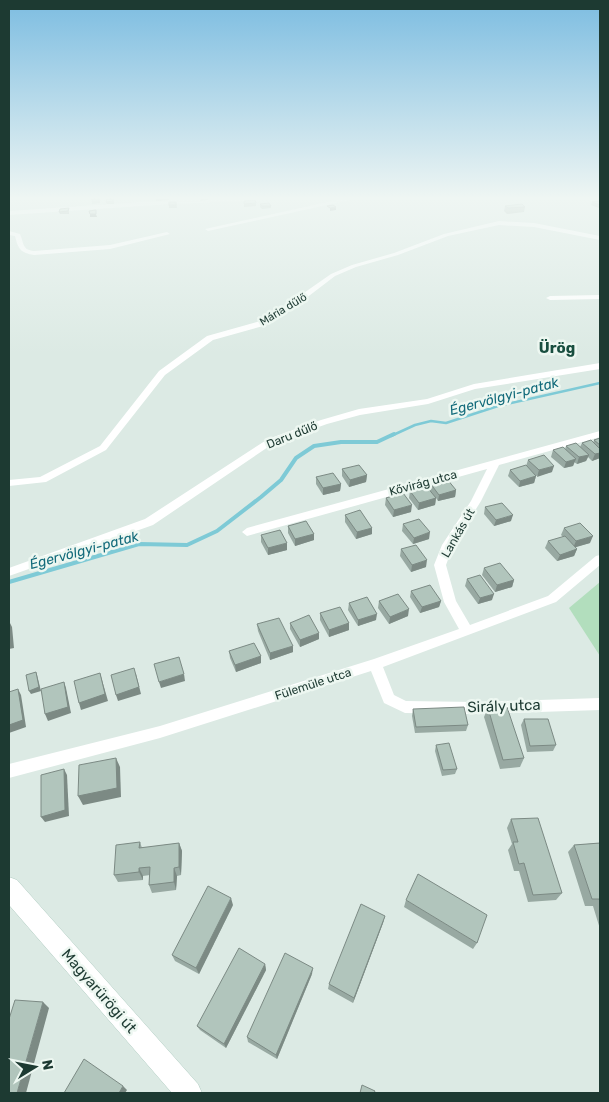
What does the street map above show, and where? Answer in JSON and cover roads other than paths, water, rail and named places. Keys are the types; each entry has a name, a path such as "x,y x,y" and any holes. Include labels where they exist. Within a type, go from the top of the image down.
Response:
{"main road":[{"name":"Magyarürögi út","path":"9,888 189,1093"}],"street":[{"path":"24,250 34,253 67,250"},
{"name":"Mária dűlő","path":"9,483 42,480 103,448 122,426 162,372 210,338 260,324 281,313 333,276 354,266 405,250"},
{"path":"550,298 600,297"},
{"name":"Daru dűlő","path":"9,572 149,522 271,441 324,422 359,412 428,401 474,386 600,366"},
{"name":"Kővirág utca","path":"247,532 600,434"},
{"name":"Lankás út","path":"467,631 450,602 440,565 448,545 476,501 495,463"},
{"name":"Fülemüle utca","path":"9,771 160,732 375,664 467,631 552,599 600,559"},
{"name":"Sirály utca","path":"375,664 389,700 405,707 475,708 600,704"}],"waterway":[{"name":"Égervölgyi-patak","path":"391,436 415,425 431,421 446,423 498,406 600,383"},
{"name":"Égervölgyi-patak","path":"9,582 139,544 187,545 217,531 261,497 281,480 296,458 314,446 341,442 377,442 394,434"}],"district":[{"name":"Ürög","path":"557,348"}]}
